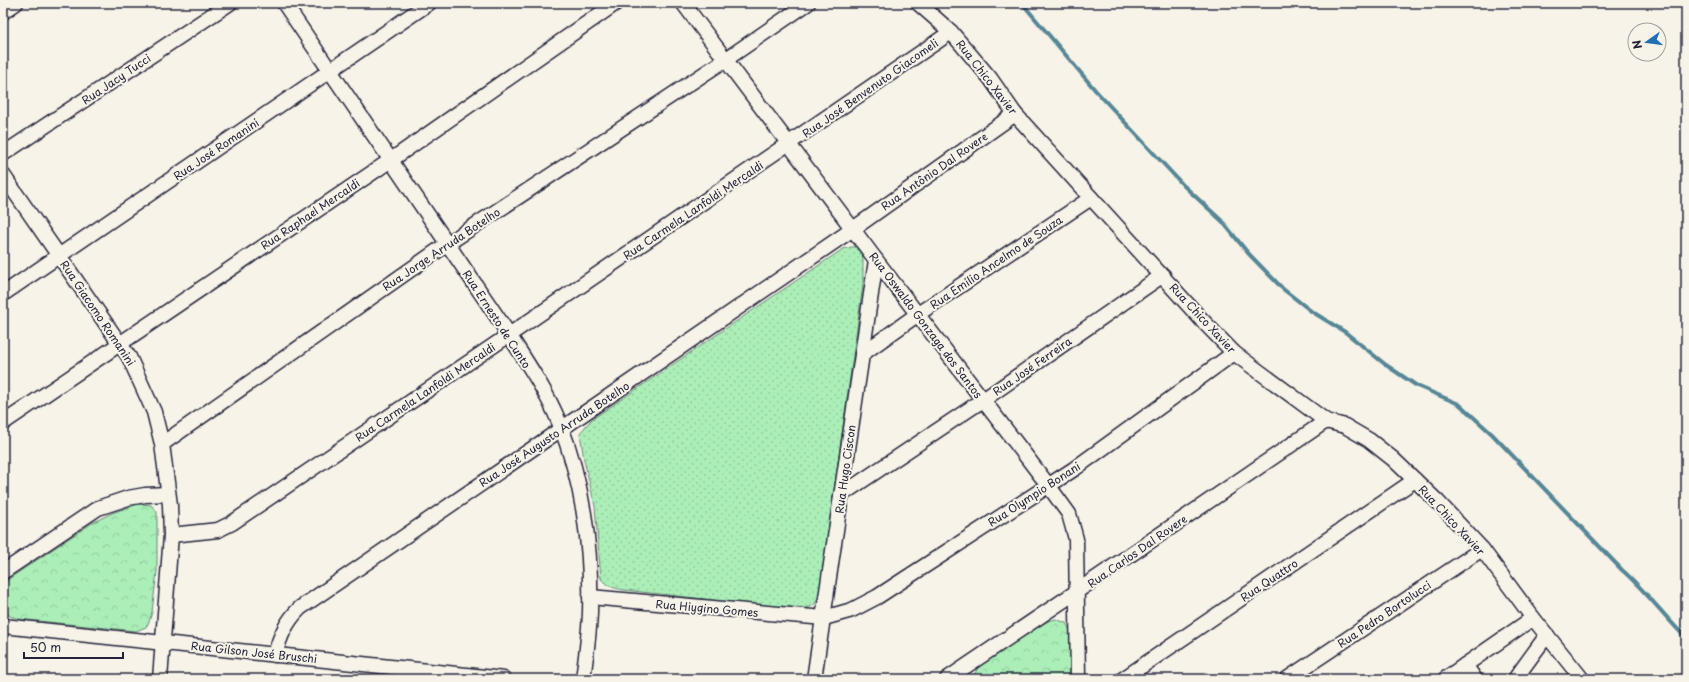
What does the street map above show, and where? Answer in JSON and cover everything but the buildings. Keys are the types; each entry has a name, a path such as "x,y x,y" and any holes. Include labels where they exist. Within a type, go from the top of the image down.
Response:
{"street":[{"path":"3,12 16,3"},
{"name":"Rua Jacy Tucci","path":"3,154 230,3"},
{"name":"Rua Ernesto de Cunto","path":"284,3 509,336 544,391 562,428 577,476 583,507 586,535 590,612 583,679"},
{"name":"Rua José Romanini","path":"3,294 429,3"},
{"name":"Rua Raphael Mercaldi","path":"3,423 391,160 616,3"},
{"name":"Rua Oswaldo Gonzaga dos Santos","path":"683,3 876,260 1048,484 1069,514 1076,539 1078,679"},
{"name":"Rua Jorge Arruda Botelho","path":"162,444 447,244 726,60 808,3"},
{"name":"Rua Chico Xavier","path":"920,4 951,32 990,78 1015,114 1163,275 1201,320 1234,353 1326,421 1345,426 1369,440 1393,459 1438,502 1482,549 1533,618 1582,679"},
{"name":"Rua José Benvenuto Giacomeli","path":"789,144 951,32"},
{"name":"Rua Antônio Dal Rovere","path":"853,229 1015,114"},
{"name":"Rua Carmela Lanfoldi Mercaldi","path":"171,535 218,530 232,523 509,336 789,144"},
{"name":"Rua Giacomo Romanini","path":"3,175 130,357 154,412 162,444 171,535 160,679"},
{"name":"Rua Emílio Ancelmo de Souza","path":"862,354 918,314 1092,198"},
{"name":"Rua José Augusto Arruda Botelho","path":"275,655 284,629 300,608 853,229"},
{"name":"Rua Hugo Ciscon","path":"814,679 876,260"},
{"name":"Rua José Ferreira","path":"841,495 983,400 1163,275"},
{"name":"Rua Olympio Bonani","path":"824,618 852,610 877,597 1048,484 1074,469 1234,353"},
{"name":"Rua Carlos Dal Rovere","path":"946,679 1326,421"},
{"name":"Rua Quattro","path":"1123,679 1415,480"},
{"path":"3,572 98,508 128,498 145,495 168,494"},
{"name":"Rua Pedro Bortolucci","path":"1287,679 1482,549"},
{"name":"Rua Hiygino Gomes","path":"590,598 824,618"},
{"path":"1445,679 1533,618"},
{"name":"Rua Gilson José Bruschi","path":"3,626 504,679"},
{"path":"1515,679 1547,635"},
{"path":"1465,665 1475,679"}],"green space":[{"path":"857,247 862,253 863,285 819,597 814,605 803,610 624,590 614,588 606,584 601,579 595,506 584,460 580,433 591,420 843,249"},
{"path":"138,504 151,505 157,512 157,571 152,612 146,627 136,631 19,619 10,616 7,613 4,609 2,599 7,580 92,523 112,513"},
{"path":"1056,619 1066,623 1071,632 1070,679 973,679 977,669 986,659 1048,621"}],"waterway":[{"path":"1022,3 1096,91 1184,186 1222,221 1248,253 1283,289 1311,311 1345,332 1386,365 1417,386 1459,404 1492,434 1639,586 1686,638"}]}
